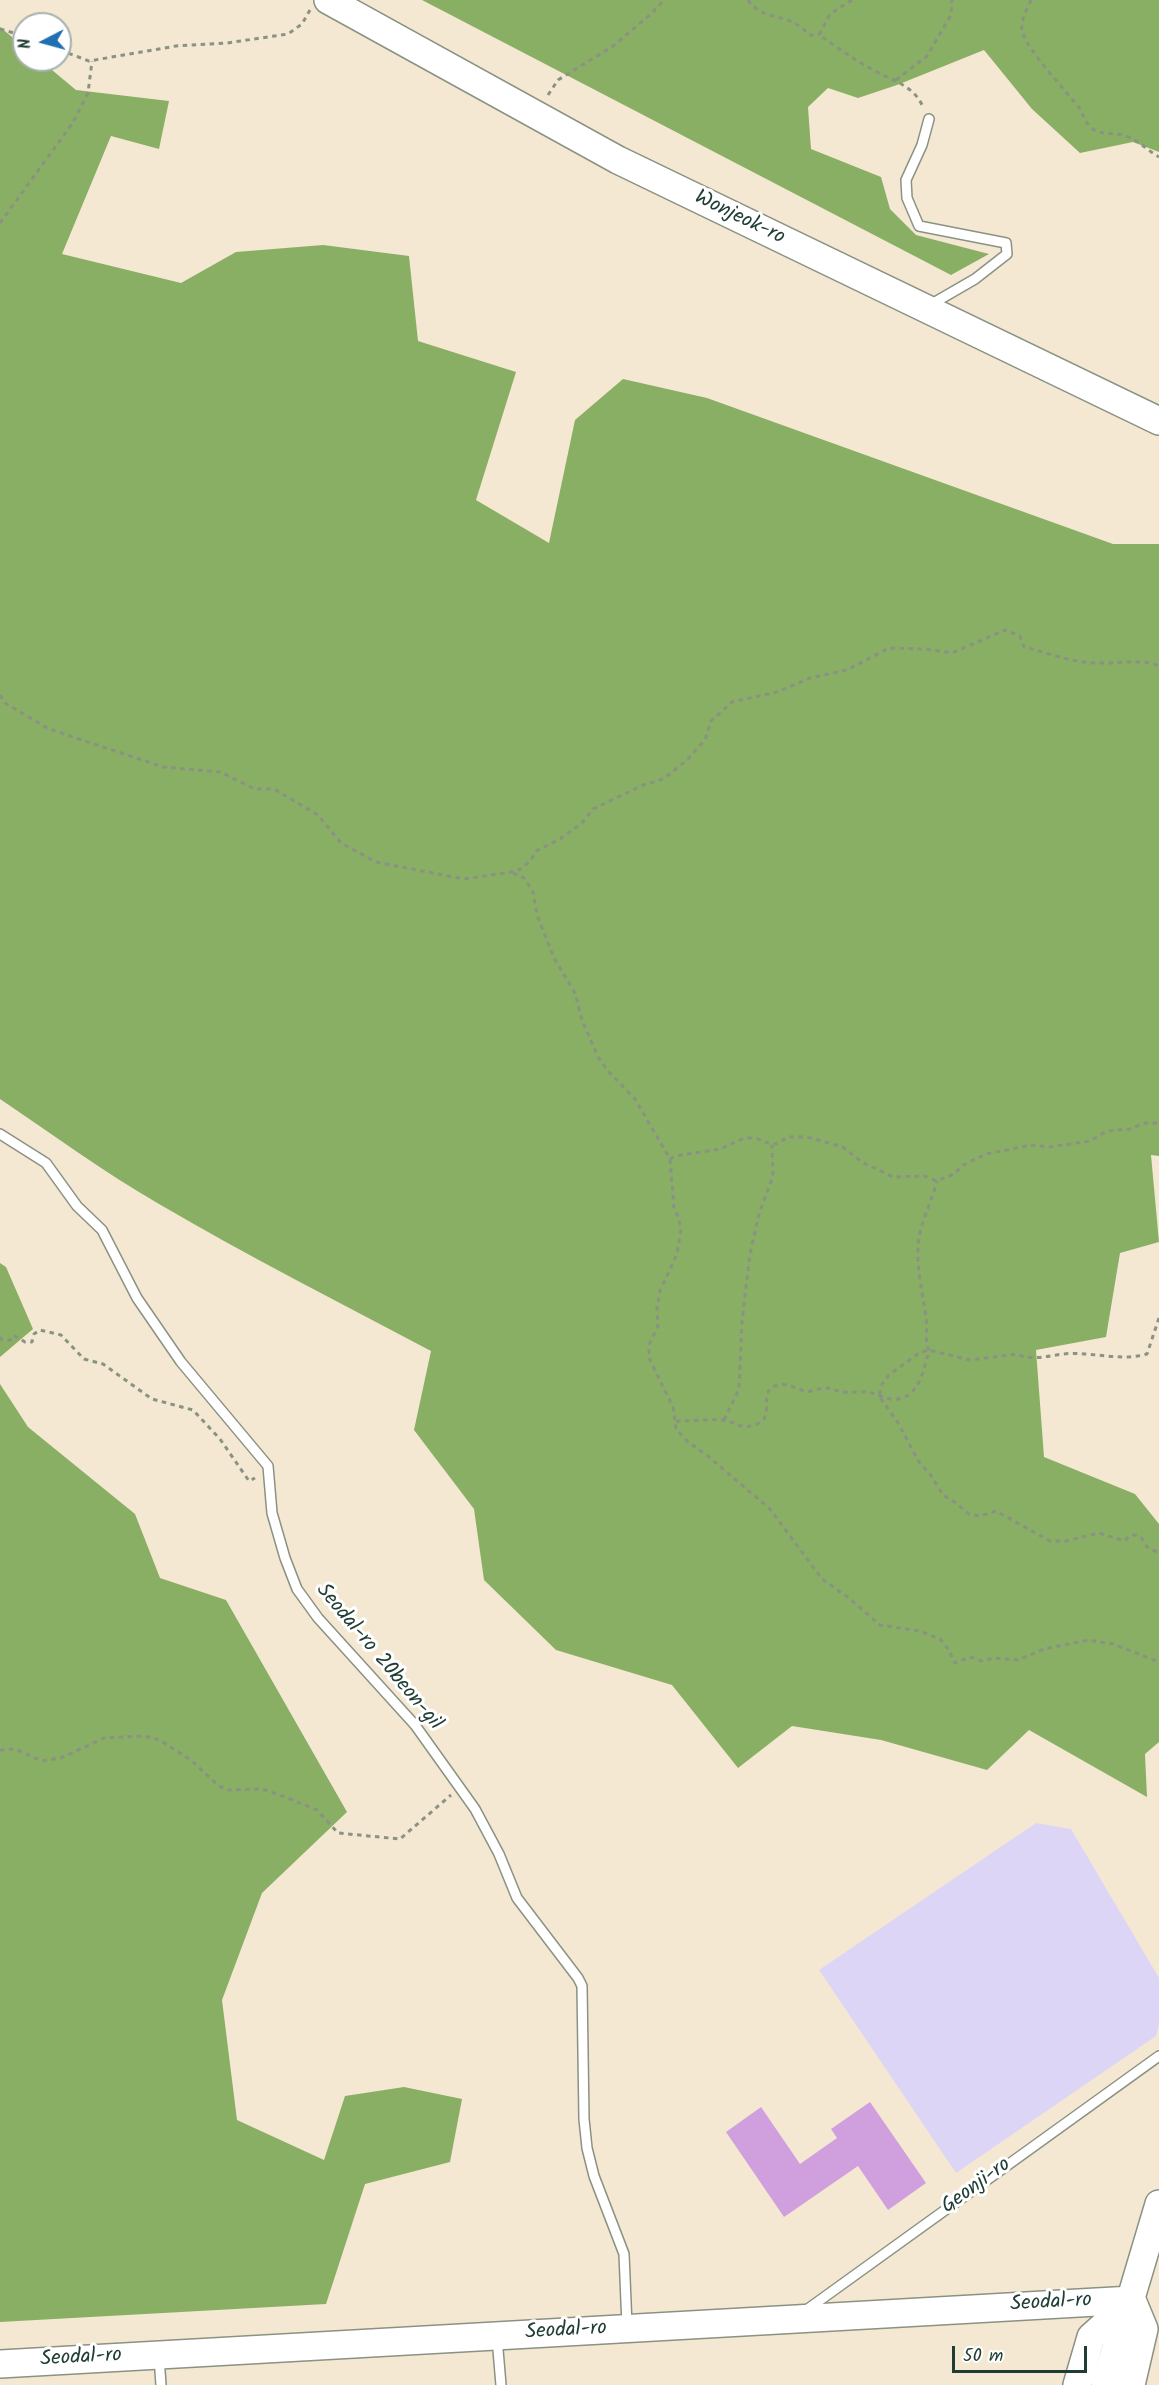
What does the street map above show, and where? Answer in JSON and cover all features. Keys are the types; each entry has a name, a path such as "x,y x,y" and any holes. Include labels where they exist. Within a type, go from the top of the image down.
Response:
{"street":[{"name":"Wonjeok-ro","path":"320,3 535,114 618,160 1159,421"},
{"path":"1105,2385 1159,2204"},
{"name":"Seodal-ro","path":"0,2364 1132,2300"},
{"path":"1077,2385 1090,2337 1132,2300"},
{"path":"1131,2385 1144,2329 1132,2300"}],"lane":[{"path":"925,308 975,279 1007,254 1006,243 919,225 907,198 906,180 922,145 929,119"},
{"path":"0,1134 46,1163 77,1206 102,1230 137,1298 181,1362 268,1466"},
{"name":"Seodal-ro 20beon-gil","path":"268,1466 272,1513 285,1558 297,1588 318,1618 415,1725 475,1809 499,1854 517,1898 582,1986 584,2119 587,2148 594,2176 624,2254 627,2328"},
{"name":"Geonji-ro","path":"796,2318 1159,2055"},
{"path":"497,2336 501,2385"},
{"path":"159,2355 160,2385"}],"path":[{"path":"535,114 558,80 613,46 664,0"},
{"path":"748,0 761,13 792,20 809,35 819,35 875,71 896,80 918,95 929,119"},
{"path":"819,35 830,14 852,0"},
{"path":"896,80 927,56 951,15 952,0"},
{"path":"1031,0 1022,24 1023,33 1034,53 1081,110 1084,120 1100,134 1130,137 1159,157"},
{"path":"72,54 92,61 176,46 227,43 288,34 302,24 320,3"},
{"path":"0,223 72,124 88,93 92,61"},
{"path":"0,695 5,703 50,729 162,767 220,772 255,789 274,789 318,815 341,843 376,862 464,879 511,872 526,864 536,851 560,839 582,823 593,810 643,784 663,779 686,761 705,741 711,721 732,702 777,692 810,678 847,670 888,648 952,653 1005,630 1020,636 1024,646 1059,657 1096,664 1148,662 1159,666"},
{"path":"511,872 524,878 533,892 537,915 554,958 566,982 575,993 582,1020 598,1057 635,1099 670,1159 674,1209 681,1229 677,1254 660,1291 657,1308 658,1326 649,1345 649,1358 673,1407 676,1429 687,1442 709,1457 770,1509 822,1579 849,1598 880,1625 920,1631 940,1639 955,1663 970,1657 982,1661 994,1658 1018,1660 1044,1649 1089,1640 1113,1644 1138,1656 1159,1662"},
{"path":"670,1159 675,1156 723,1148 741,1139 751,1138 772,1145 781,1143 788,1137 807,1137 843,1147 862,1162 892,1177 924,1176 937,1181 954,1174 963,1165 986,1154 1032,1145 1049,1147 1089,1141 1107,1131 1130,1129 1145,1123 1159,1123"},
{"path":"724,1420 739,1389 742,1322 750,1254 759,1214 773,1176 772,1145"},
{"path":"676,1421 724,1420 740,1428 759,1423 766,1415 768,1407 765,1396 770,1388 778,1384 789,1384 807,1392 825,1388 843,1392 868,1392 892,1399 904,1398 912,1393 921,1377 929,1350 918,1248 920,1233 937,1181"},
{"path":"1159,1318 1147,1354 1136,1358 1120,1358 1094,1353 1063,1354 1044,1358 1023,1358 1017,1354 970,1360 929,1350 919,1353 889,1375 882,1384 879,1396 919,1462 930,1474 943,1496 969,1514 980,1516 996,1511 1050,1541 1066,1541 1099,1533 1125,1541 1128,1536 1134,1534 1141,1537 1147,1547 1159,1552"},
{"path":"0,1337 2,1340 12,1340 15,1335 25,1342 32,1342 34,1334 40,1330 61,1335 84,1359 103,1364 153,1399 193,1410 220,1439 249,1482 262,1474 268,1466"},
{"path":"0,1750 15,1749 42,1761 61,1758 104,1738 144,1736 160,1740 192,1761 219,1786 227,1790 262,1789 285,1797 317,1810 338,1833 400,1839 459,1788"}],"shaded area":[{"path":"1036,1823 1071,1829 1159,1978 1159,2025 1156,2036 956,2173 819,1970"}],"green space":[{"path":"422,0 1159,0 1159,152 1133,142 1080,153 1032,109 984,50 858,98 828,88 808,107 811,149 881,177 890,209 916,235 989,254 951,275"},
{"path":"0,27 12,37 12,72 54,72 76,90 169,101 159,149 111,136 62,254 181,283 236,252 323,245 409,256 418,341 516,372 476,500 549,543 575,420 623,379 707,398 1113,544 1159,544 1159,1156 1151,1155 1159,1242 1120,1253 1106,1337 1036,1350 1044,1457 1135,1494 1159,1524 1159,1742 1145,1754 1147,1797 1029,1730 987,1770 881,1740 792,1726 738,1768 672,1685 556,1650 484,1580 474,1509 414,1430 431,1351 260,1261 159,1204 98,1166 0,1099"},
{"path":"0,1263 6,1267 33,1329 0,1357"},
{"path":"0,1384 28,1427 135,1514 160,1578 226,1600 347,1812 262,1893 222,2000 237,2120 324,2160 345,2096 404,2087 462,2099 450,2162 365,2184 326,2304 0,2322"}],"building":[{"path":"870,2102 926,2183 888,2210 858,2166 784,2217 726,2132 761,2107 800,2164 837,2138 831,2129"}]}
